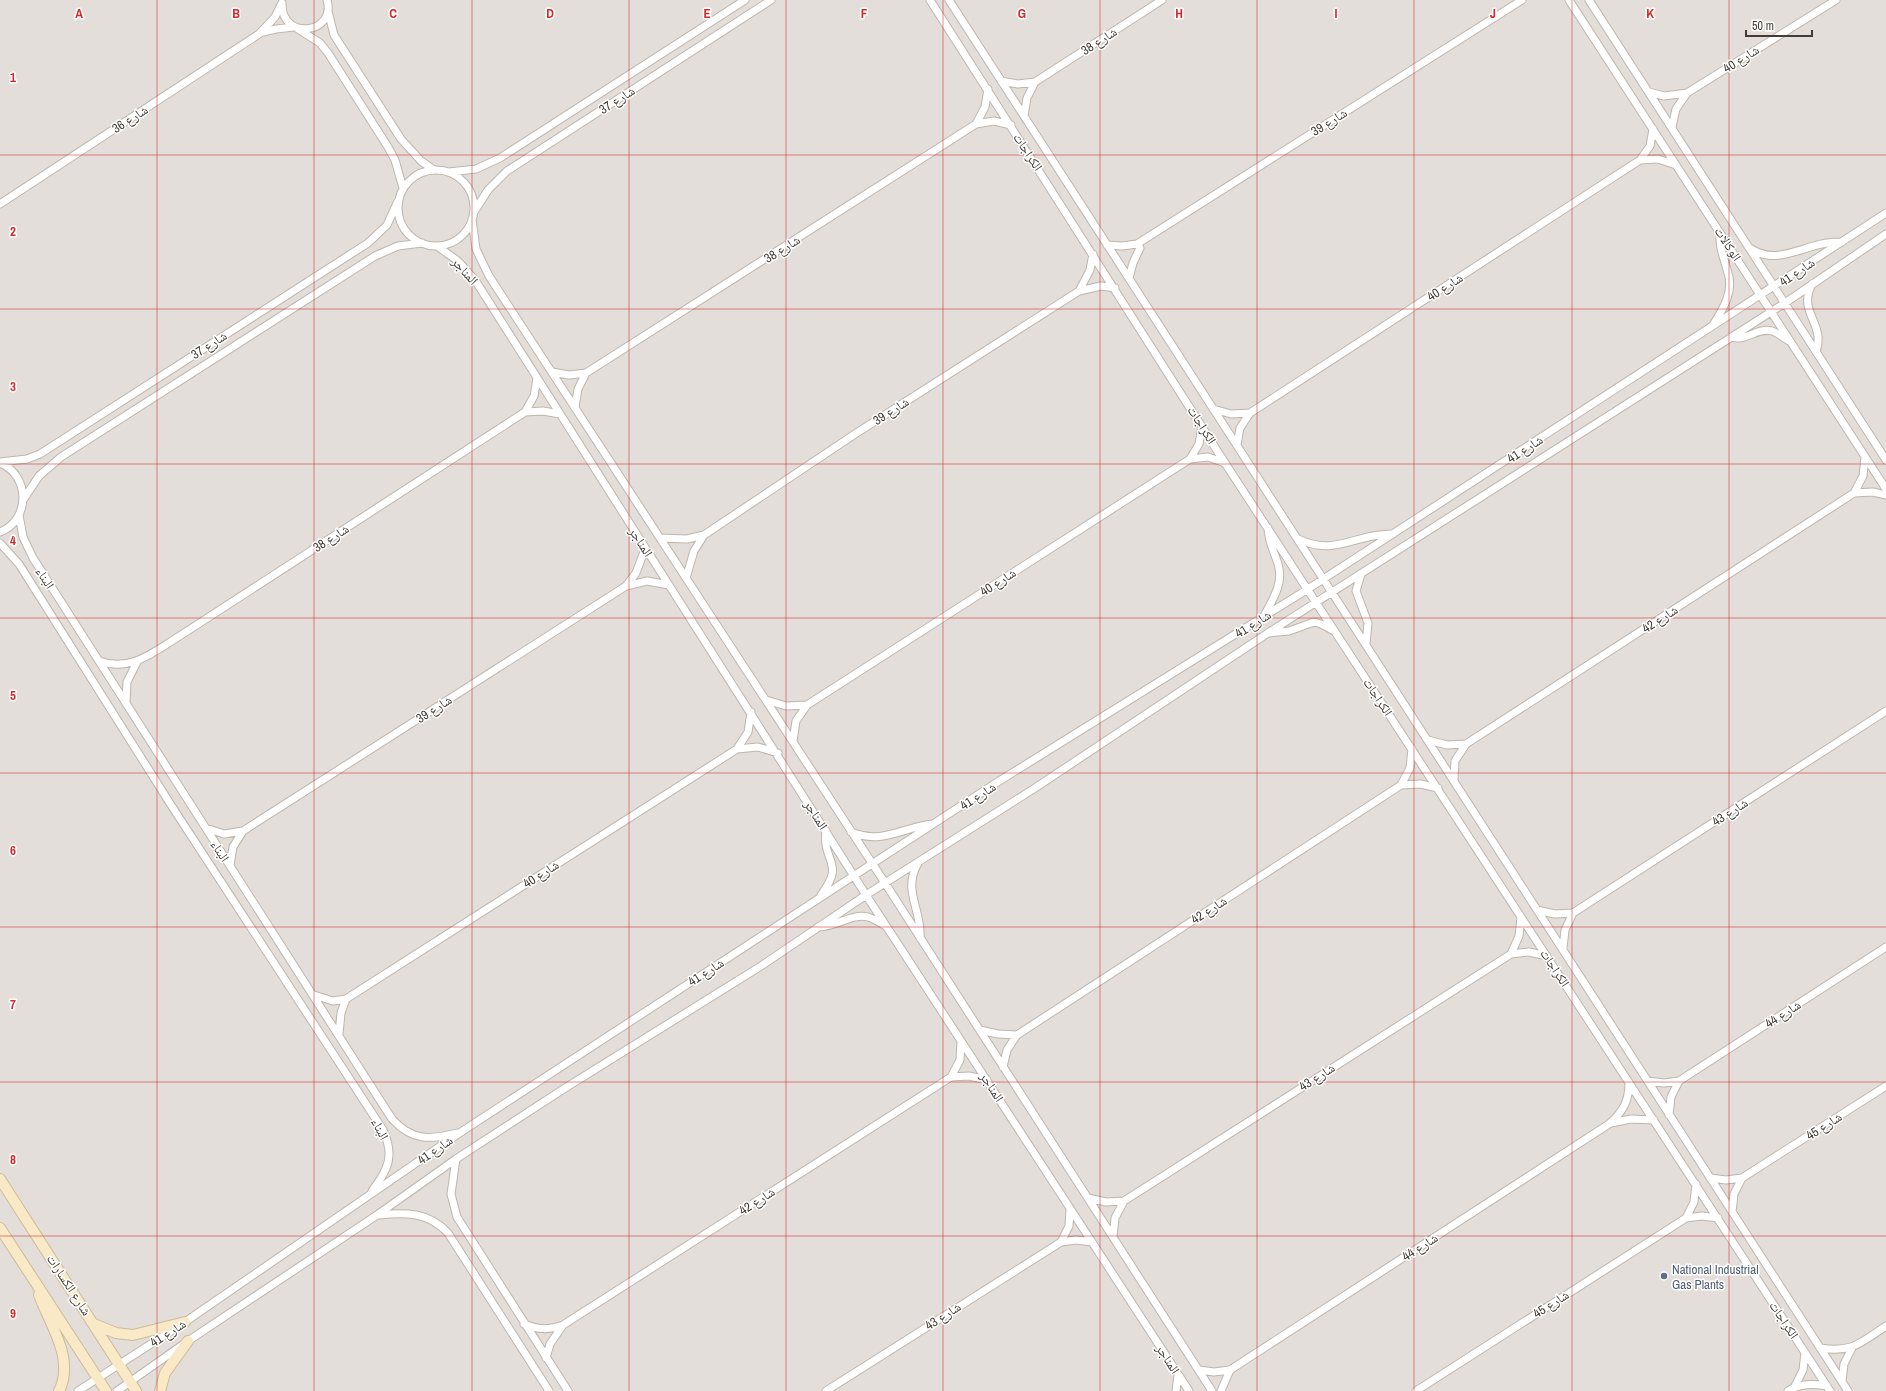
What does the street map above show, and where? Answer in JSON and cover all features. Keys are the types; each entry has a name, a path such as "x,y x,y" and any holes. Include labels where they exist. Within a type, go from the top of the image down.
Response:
{"street":[{"name":"شارع 37","path":"449,172 476,169 500,158 745,0"},
{"name":"شارع 37","path":"473,216 488,190 507,171 771,0"},
{"name":"الكراجات","path":"930,0 1115,288 1202,427 1829,1388"},
{"name":"الكراجات","path":"949,0 1848,1391"},
{"name":"شارع 38","path":"1001,81 1018,84 1035,82 1162,0"},
{"name":"شارع 39","path":"1107,244 1122,246 1137,244 1522,0"},
{"name":"الوكالات","path":"1569,0 1886,489"},
{"name":"الوكالات","path":"1589,0 1816,352 1883,451 1886,460"},
{"name":"شارع 40","path":"1649,92 1664,96 1686,93 1836,0"},
{"path":"282,1 284,17 296,28 320,43 328,53 396,160 404,188"},
{"name":"شارع 36","path":"0,204 259,34 276,17 282,1"},
{"path":"329,4 334,35 401,139 422,161 434,170"},
{"name":"شارع 36","path":"259,34 276,28 313,28 325,18 329,4"},
{"path":"1024,116 1027,98 1035,82"},
{"path":"976,124 985,107 988,89"},
{"name":"شارع 40","path":"1672,127 1676,109 1686,93"},
{"name":"شارع 38","path":"552,372 569,375 586,373 976,124 994,122 1010,125"},
{"name":"شارع 40","path":"1237,445 1240,428 1250,413 1640,160 1650,146 1653,129"},
{"path":"1640,160 1658,159 1676,165"},
{"path":"434,170 449,172 461,179 466,184 473,198 473,216 469,226 459,238 452,242 437,246 422,243 405,230 399,216 398,201 404,188 420,173 434,170"},
{"name":"شارع 37","path":"0,462 27,459 40,454 368,243 387,225 398,201"},
{"name":"شارع 41","path":"78,1391 185,1322 461,1132 996,783 1263,618 1775,287 1886,213"},
{"name":"المناجر","path":"473,216 476,249 481,263 873,864 1212,1391"},
{"path":"1712,327 1727,301 1730,287 1728,273 1720,251 1720,233"},
{"name":"شارع 41","path":"117,1391 456,1159 562,1090 761,966 866,895 1036,788 1268,632 1785,303 1886,234"},
{"path":"1749,248 1761,254 1783,256 1823,244 1842,242"},
{"name":"شارع 37","path":"23,500 39,476 49,465 375,256 398,246 422,243"},
{"path":"1129,278 1133,263 1140,248 1137,244"},
{"name":"المناجر","path":"437,246 458,260 475,280 645,549 778,753 866,895 1188,1391"},
{"name":"شارع 39","path":"1079,291 1090,270 1093,254"},
{"path":"1813,284 1807,302 1819,333 1816,352"},
{"name":"شارع 39","path":"660,538 682,539 704,535 855,434 1079,291 1101,286 1115,288"},
{"path":"1731,337 1741,339 1768,331 1776,333 1791,342"},
{"path":"576,407 578,389 586,373"},
{"name":"شارع 38","path":"525,412 534,396 537,378"},
{"path":"1213,409 1232,414 1250,413"},
{"name":"شارع 38","path":"99,661 118,666 137,662 175,639 525,412 543,410 560,414"},
{"name":"شارع 40","path":"793,741 796,721 807,705 1190,459 1199,444 1202,427"},
{"path":"1854,493 1863,476 1865,457"},
{"path":"1190,459 1208,458 1226,463"},
{"path":"0,462 10,468 19,480 23,493 23,500 19,515 10,526 0,532"},
{"path":"1854,493 1873,492 1886,495"},
{"name":"شارع 42","path":"1454,780 1455,761 1466,744 1854,493"},
{"name":"البناء","path":"19,515 23,537 32,558 392,1119 403,1129 416,1136 430,1138 461,1132"},
{"path":"1263,618 1277,591 1280,577 1278,564 1269,542 1268,526"},
{"path":"1297,539 1311,545 1331,547 1374,535 1393,534"},
{"name":"شارع 39","path":"686,578 694,551 704,535"},
{"name":"البناء","path":"0,543 19,564 176,812 383,1130 389,1152 388,1166 385,1173 369,1196"},
{"name":"شارع 39","path":"626,586 636,573 645,549"},
{"path":"1361,574 1356,585 1356,591 1368,623 1366,644"},
{"name":"شارع 39","path":"206,828 224,834 243,831 626,586 647,581 669,585"},
{"path":"1268,632 1289,631 1314,622 1336,632"},
{"path":"126,705 127,682 137,662"},
{"name":"شارع 40","path":"766,700 786,706 807,705"},
{"name":"شارع 43","path":"1574,913 1886,711"},
{"name":"شارع 40","path":"346,1000 737,748 748,732 751,712"},
{"path":"1428,740 1447,745 1466,744"},
{"path":"737,748 758,747 778,753"},
{"path":"1412,749 1410,768 1402,785 1420,784 1438,788"},
{"name":"شارع 42","path":"1003,1068 1007,1050 1017,1034 1402,785"},
{"path":"851,832 866,837 881,838 914,827 935,824"},
{"name":"شارع 39","path":"230,865 233,846 243,831"},
{"path":"818,900 831,882 834,872 826,843 826,831"},
{"name":"المناجر","path":"919,861 914,870 910,888 920,924 920,938"},
{"path":"1538,910 1555,914 1574,913"},
{"path":"1563,949 1565,930 1574,913"},
{"path":"818,927 831,926 851,918 861,916 869,918 887,927"},
{"path":"1511,954 1519,936 1521,917"},
{"name":"شارع 44","path":"1648,1081 1664,1083 1679,1081 1886,947"},
{"name":"شارع 43","path":"1124,1201 1511,954 1529,952 1547,956"},
{"path":"313,995 333,1001 346,1000 339,1020 339,1035"},
{"path":"980,1030 998,1034 1017,1034"},
{"path":"951,1077 960,1060 961,1041"},
{"path":"951,1077 969,1076 987,1080"},
{"name":"شارع 42","path":"524,1324 539,1329 548,1329 563,1325 951,1077"},
{"path":"1669,1115 1671,1097 1679,1081"},
{"name":"شارع 44","path":"1199,1370 1214,1372 1230,1370 1609,1124 1618,1116 1625,1106 1629,1095 1629,1083"},
{"name":"شارع 45","path":"1710,1178 1726,1180 1742,1178 1886,1086"},
{"name":"شارع 44","path":"1609,1124 1631,1119 1654,1120"},
{"path":"456,1159 451,1194 457,1217 568,1391"},
{"path":"1732,1212 1734,1194 1742,1178"},
{"name":"شارع الكسارات","path":"0,1179 136,1391"},
{"path":"1686,1218 1694,1202 1696,1184"},
{"path":"1088,1198 1106,1202 1124,1201"},
{"path":"1113,1237 1115,1218 1124,1201"},
{"path":"1061,1242 1068,1226 1070,1209"},
{"path":"376,1215 412,1213 428,1218 442,1226 448,1233 549,1391"},
{"name":"شارع 45","path":"1416,1391 1686,1218 1702,1216 1718,1218"},
{"name":"شارع الكسارات","path":"0,1228 106,1391"},
{"name":"شارع 43","path":"826,1391 1061,1242 1076,1240 1092,1242"},
{"path":"33,1278 64,1356 66,1369 64,1382 59,1391"},
{"path":"94,1324 116,1333 133,1335 185,1322"},
{"name":"شارع 42","path":"546,1358 550,1344 563,1325"},
{"path":"1820,1348 1836,1350 1852,1348 1886,1326"},
{"path":"160,1391 165,1373 188,1341"},
{"path":"1842,1382 1844,1364 1852,1348"},
{"path":"1788,1391 1795,1386 1803,1370 1805,1352"},
{"path":"1221,1391 1230,1370"},
{"path":"1176,1391 1178,1375"},
{"path":"1795,1386 1811,1384 1829,1388"}],"shaded area":[{"path":"0,0 1886,0 1886,1391 0,1391"}],"place":[{"name":"National Industrial Gas Plants","path":"1664,1276"}]}
